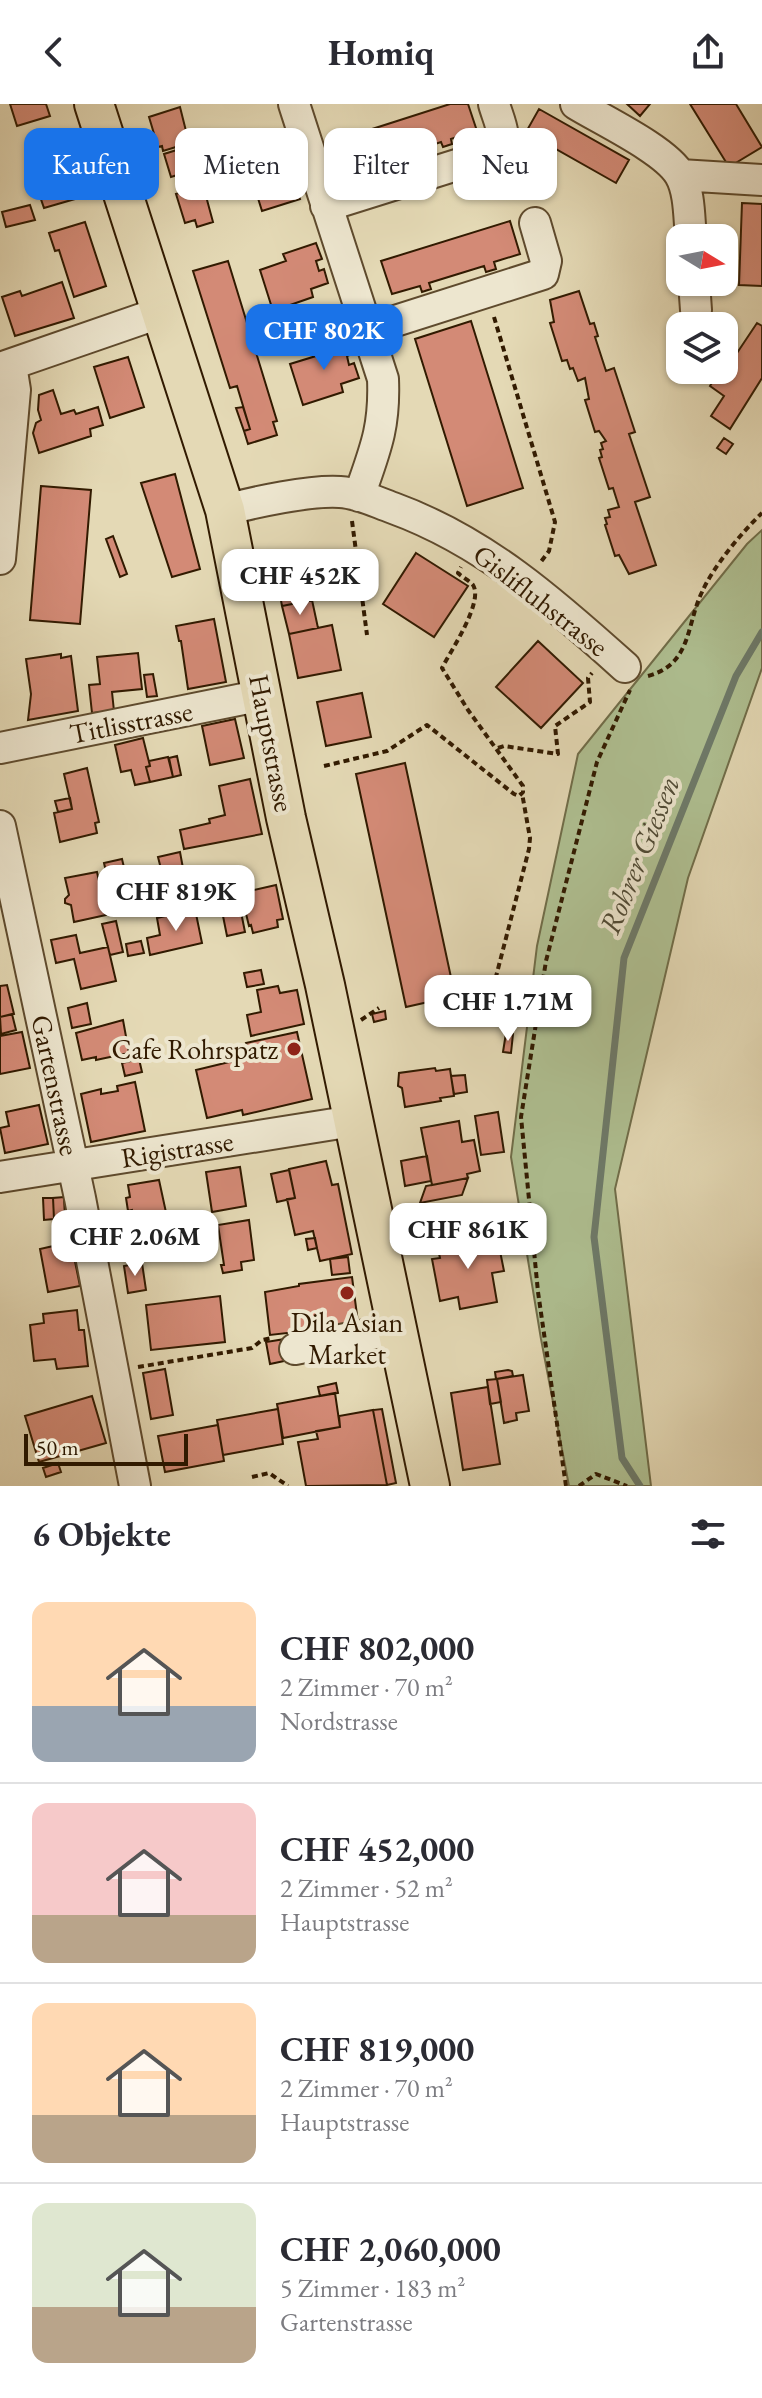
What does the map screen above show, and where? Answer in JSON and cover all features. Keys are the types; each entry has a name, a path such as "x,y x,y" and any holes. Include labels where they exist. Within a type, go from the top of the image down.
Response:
{"main road":[{"name":"Hauptstrasse","path":"94,104 225,510 286,818 430,1486"}],"street":[{"path":"294,104 383,379 384,413 359,496"},
{"path":"494,104 501,128"},
{"path":"576,104 662,155 680,175 686,191 690,224"},
{"path":"326,206 453,165"},
{"path":"680,175 762,180"},
{"path":"367,330 543,274 546,261 535,223"},
{"path":"0,559 15,390 5,367 162,312"},
{"name":"Gislifluhstrasse","path":"225,510 339,492 359,496 443,528 527,581 616,660"},
{"name":"Titlisstrasse","path":"0,748 263,695"},
{"name":"Gartenstrasse","path":"0,826 74,1166 135,1486"},
{"name":"Rigistrasse","path":"0,1177 353,1121"},
{"path":"295,1349 396,1329"}],"path":[{"path":"528,200 535,223"},
{"path":"487,292 555,522 549,551 527,581"},
{"path":"359,496 351,517 367,635"},
{"path":"566,1486 538,1292 521,1117 546,961 597,762 635,679 662,672 685,647 702,592 744,531 762,513"},
{"path":"467,580 476,593 474,607 442,668 523,786 530,838 491,996 479,997"},
{"path":"498,748 504,746 558,754 555,726 590,702 588,678 616,660"},
{"path":"324,766 387,751 427,725 514,794 519,796 522,793"},
{"path":"359,1021 379,1008"},
{"path":"113,1371 252,1348 262,1340 293,1335 295,1349"},
{"path":"252,1477 269,1473 288,1486"},
{"path":"579,1486 596,1474 627,1486"}],"green space":[{"path":"762,530 762,668 688,878 615,1189 651,1486 569,1486 511,1157 537,946 578,754 747,544"}],"building":[{"path":"10,104 46,104 50,116 17,126"},
{"path":"450,104 468,104 476,128 453,128 452,144 443,147 441,142 437,143 437,128 375,128"},
{"path":"627,104 650,104 640,116"},
{"path":"690,104 736,104 762,147 729,167"},
{"path":"180,107 185,128 175,128 175,147 163,151 162,146 159,147 159,128 152,128 149,117"},
{"path":"539,109 629,160 616,183 557,150 557,128 528,128"},
{"path":"175,151 175,176 171,177 164,154"},
{"path":"41,200 72,200 44,208"},
{"path":"178,200 207,200 213,222 197,227 195,220 185,223"},
{"path":"259,200 297,200 262,211"},
{"path":"742,203 762,204 762,286 739,285"},
{"path":"30,205 35,220 6,227 2,212"},
{"path":"510,221 520,254 494,262 496,269 486,272 484,266 429,283 431,289 422,292 420,286 392,294 381,261"},
{"path":"85,222 106,286 74,297 59,250 55,251 49,233"},
{"path":"316,243 322,259 316,261 319,271 324,269 328,283 311,289 313,297 273,311 260,270 286,261 283,254"},
{"path":"228,261 277,421 273,422 277,435 248,444 244,431 250,429 237,386 230,388 193,271"},
{"path":"62,282 74,318 15,336 2,297 20,291 22,296"},
{"path":"579,291 590,324 594,323 598,336 595,337 606,371 614,368 635,432 629,434 650,497 635,502 656,565 629,574 619,555 615,556 605,525 605,518 610,517 608,510 619,507 613,488 609,489 599,458 602,457 601,443 606,441 599,431 595,432 585,400 589,399 585,378 578,381 567,360 562,361 550,323 554,322 550,300"},
{"path":"471,321 523,488 467,506 415,339"},
{"path":"757,323 762,326 762,378 730,429 711,416 724,396 710,386 738,384 738,352"},
{"path":"346,337 352,354 347,356 349,365 354,363 359,378 341,384 343,392 303,405 290,364 316,356 314,348"},
{"path":"128,357 144,407 110,418 94,367"},
{"path":"53,390 61,414 74,410 76,414 98,407 103,425 90,429 91,436 39,453 33,433 36,423 41,420 39,395"},
{"path":"243,407 250,429 244,431 236,408"},
{"path":"724,438 733,444 726,454 717,448"},
{"path":"175,474 200,569 172,577 141,483"},
{"path":"41,486 91,490 80,624 30,620"},
{"path":"113,536 127,574 120,577 106,539"},
{"path":"416,553 468,586 434,637 383,604"},
{"path":"319,554 327,597 282,606 274,562"},
{"path":"312,600 318,628 289,634 282,606"},
{"path":"214,619 226,682 188,689 176,626"},
{"path":"332,625 341,670 298,678 289,634"},
{"path":"538,641 583,683 541,728 496,687"},
{"path":"138,653 142,689 112,692 114,711 92,713 89,685 100,684 97,657"},
{"path":"61,654 61,658 71,656 78,711 28,720 31,694 26,659"},
{"path":"153,674 157,696 147,697 144,675"},
{"path":"362,693 371,737 326,746 317,702"},
{"path":"235,719 244,758 210,765 202,726"},
{"path":"143,738 150,766 146,767 150,782 135,785 131,770 121,772 115,745"},
{"path":"177,756 181,775 173,777 169,758"},
{"path":"168,757 173,777 150,782 146,767 150,766 149,761"},
{"path":"405,763 455,996 406,1007 356,774"},
{"path":"87,768 99,822 95,823 97,833 60,842 54,813 72,809 64,774"},
{"path":"250,779 262,834 184,849 180,830 210,823 209,819 225,815 219,786"},
{"path":"70,798 72,809 58,812 55,801"},
{"path":"180,852 187,890 184,891 185,897 169,901 158,857"},
{"path":"122,859 126,876 108,880 104,863"},
{"path":"97,872 102,895 108,894 111,907 104,909 106,915 74,922 71,905 65,903 69,895 65,878"},
{"path":"276,885 283,919 277,920 278,927 253,933 241,893"},
{"path":"234,886 236,895 222,898 221,889"},
{"path":"240,907 245,932 227,936 222,911"},
{"path":"195,909 202,943 150,955 147,938 160,935 157,918"},
{"path":"116,921 123,952 110,955 102,924"},
{"path":"76,935 80,953 108,947 116,981 81,989 74,959 56,963 51,940"},
{"path":"141,941 144,953 128,956 126,944"},
{"path":"261,970 264,984 247,987 244,973"},
{"path":"7,985 14,1014 0,1017 0,986"},
{"path":"278,986 280,993 297,990 304,1024 251,1036 247,1015 261,1012 257,990"},
{"path":"87,1003 91,1024 72,1028 68,1008"},
{"path":"385,1011 386,1019 374,1022 372,1014"},
{"path":"12,1014 16,1030 1,1034 0,1017"},
{"path":"123,1020 129,1053 82,1060 76,1033"},
{"path":"22,1032 30,1068 0,1074 0,1036"},
{"path":"297,1032 312,1099 243,1115 242,1110 207,1118 196,1070 250,1057 246,1043"},
{"path":"506,1033 513,1034 511,1053 503,1052"},
{"path":"139,1059 142,1072 125,1076 122,1063"},
{"path":"435,1068 436,1071 450,1069 454,1096 405,1107 402,1088 398,1086 399,1073"},
{"path":"465,1075 467,1092 454,1094 451,1076"},
{"path":"135,1082 145,1131 91,1142 81,1094 101,1089 101,1094 118,1091 117,1086"},
{"path":"39,1105 48,1144 5,1153 0,1128 9,1126 6,1112"},
{"path":"498,1112 504,1152 481,1155 475,1116"},
{"path":"459,1121 462,1142 474,1140 480,1171 467,1174 468,1178 432,1185 421,1128"},
{"path":"427,1156 431,1181 405,1186 401,1161"},
{"path":"326,1161 332,1185 338,1184 352,1254 320,1261 313,1231 295,1235 287,1199 295,1198 289,1169"},
{"path":"240,1167 246,1206 212,1212 206,1172"},
{"path":"289,1170 295,1198 277,1202 271,1174"},
{"path":"468,1178 462,1195 420,1203 426,1186"},
{"path":"159,1180 175,1254 143,1260 136,1221 132,1210 128,1211 128,1185"},
{"path":"64,1197 65,1218 54,1219 53,1198"},
{"path":"43,1198 53,1198 54,1219 44,1220"},
{"path":"65,1218 68,1243 60,1245 56,1219"},
{"path":"249,1220 254,1260 241,1262 242,1270 223,1273 218,1225"},
{"path":"406,1220 410,1238 403,1241 398,1222"},
{"path":"497,1236 504,1271 492,1273 497,1302 460,1309 458,1297 440,1301 432,1259 440,1258 436,1241 452,1238 454,1245"},
{"path":"315,1238 317,1248 308,1250 306,1239"},
{"path":"71,1242 80,1286 48,1292 40,1249"},
{"path":"348,1257 350,1273 332,1275 330,1259"},
{"path":"142,1263 146,1290 128,1293 124,1266"},
{"path":"352,1277 359,1330 314,1335 313,1330 270,1335 265,1292"},
{"path":"220,1296 225,1342 151,1350 146,1305"},
{"path":"77,1310 79,1330 84,1330 88,1366 57,1369 55,1359 34,1361 30,1325 44,1323 43,1314"},
{"path":"285,1339 289,1360 270,1364 266,1342"},
{"path":"165,1369 173,1415 151,1419 143,1373"},
{"path":"512,1371 513,1376 496,1379 495,1372"},
{"path":"523,1375 529,1411 516,1413 517,1420 504,1423 497,1379"},
{"path":"497,1379 501,1402 490,1404 487,1380"},
{"path":"336,1383 338,1393 320,1396 318,1387"},
{"path":"488,1387 500,1464 463,1470 451,1393"},
{"path":"335,1393 340,1427 283,1438 277,1404"},
{"path":"92,1396 106,1443 39,1462 25,1416"},
{"path":"278,1409 283,1444 223,1455 217,1420"},
{"path":"382,1409 396,1483 387,1485 373,1410"},
{"path":"373,1410 387,1485 306,1486 298,1442 318,1439 316,1431 340,1427 339,1416"},
{"path":"218,1425 224,1461 165,1472 158,1436"},
{"path":"58,1463 61,1472 46,1477 43,1468"}],"waterway":[{"name":"Rohrer Giessen","path":"640,1486 622,1458 594,1237 624,958 736,676 762,632"}],"place":[{"name":"Cafe Rohrspatz","path":"294,1049"},
{"name":"Dila Asian Market","path":"347,1293"}]}
